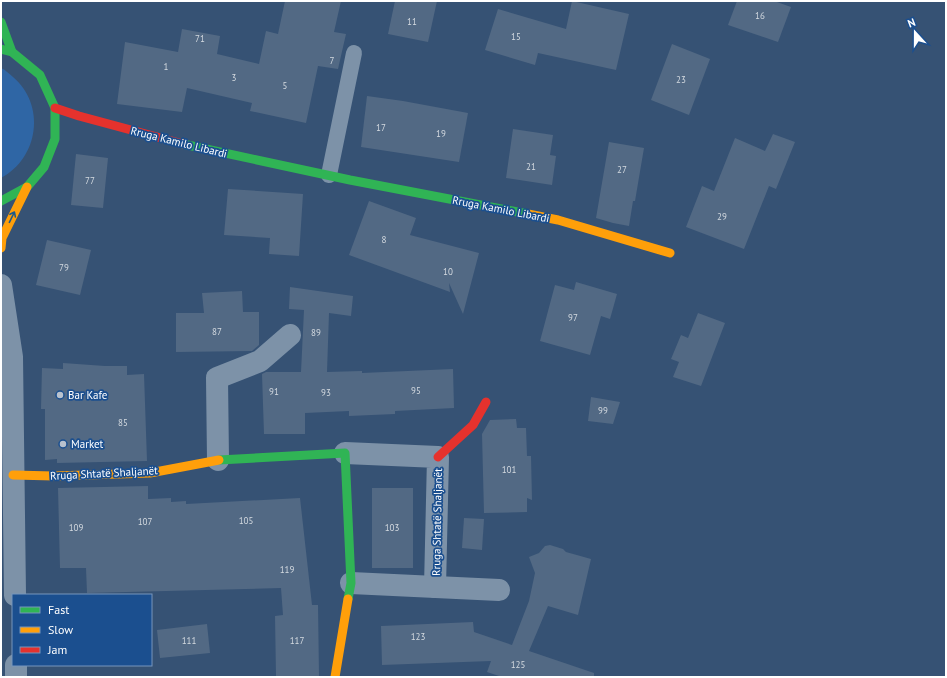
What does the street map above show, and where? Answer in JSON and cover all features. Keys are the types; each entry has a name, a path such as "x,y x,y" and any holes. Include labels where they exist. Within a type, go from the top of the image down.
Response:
{"street":[{"path":"1,22 12,52"},
{"path":"1,50 12,52 40,75 55,108 55,139 44,167 27,187 2,238 1,248"},
{"name":"Rruga Kamilo Libardi","path":"55,108 78,116 189,146 558,220 670,253"},
{"path":"1,201 27,187"},
{"path":"1,285 12,357 15,594"},
{"path":"218,460 217,378 260,361 290,335"},
{"name":"Rruga Shtatë Shaljanët","path":"13,475 54,476 150,473 218,460 345,453 438,457 473,425 486,402"},
{"path":"336,677 351,583 345,453"},
{"name":"Rruga Shtatë Shaljanët","path":"435,587 438,457"},
{"name":"Rruga Shtatë Shaljanët","path":"351,583 499,590"},
{"path":"16,666 16,677"}],"lane":[{"path":"329,175 354,53"}],"shaded area":[{"path":"1,68 13,77 24,89 34,116 34,130 30,145 24,158 14,169 1,178"}],"building":[{"path":"285,1 341,1 334,32 346,34 338,69 318,66 306,123 250,111 252,103 187,88 182,112 117,104 125,42 178,52 182,29 220,36 217,54 259,64 266,31 278,34"},
{"path":"395,1 437,1 428,42 388,34"},
{"path":"572,1 629,14 616,70 538,53 535,65 485,50 498,9 566,29"},
{"path":"737,1 774,1 791,7 778,42 728,25"},
{"path":"672,44 710,59 689,115 651,100"},
{"path":"367,96 468,113 459,162 361,147"},
{"path":"513,129 553,135 550,155 556,156 552,185 506,178"},
{"path":"773,134 795,142 776,189 769,186 744,249 686,227 702,186 714,191 735,138 765,151"},
{"path":"609,142 644,148 629,226 596,218"},
{"path":"76,154 108,158 103,208 71,205"},
{"path":"228,189 303,194 299,256 269,254 270,238 224,235"},
{"path":"369,201 416,218 410,235 479,253 463,314 449,283 450,292 349,255"},
{"path":"47,240 91,250 80,295 36,285"},
{"path":"576,282 617,294 610,319 601,316 590,355 540,341 555,285 574,290"},
{"path":"290,287 353,296 351,316 329,313 327,372 362,371 362,373 453,369 454,408 395,411 395,414 349,416 349,411 305,413 305,434 264,434 262,374 266,372 301,372 304,310 289,309"},
{"path":"242,291 243,312 259,312 259,345 252,351 176,352 176,313 204,313 202,293"},
{"path":"698,313 725,323 701,386 673,377 679,362 671,359 681,335 688,338"},
{"path":"63,363 127,366 127,375 144,374 147,461 57,463 57,459 45,460 45,409 41,409 42,368 63,369"},
{"path":"591,397 620,402 613,424 588,421"},
{"path":"516,419 517,428 526,428 527,456 531,456 532,500 527,498 527,512 484,513 482,434 490,420"},
{"path":"148,486 148,499 171,498 171,502 186,501 186,504 300,498 312,605 318,605 319,676 276,676 275,616 283,615 281,588 87,593 86,568 60,568 58,488"},
{"path":"372,488 413,488 413,568 372,568"},
{"path":"464,518 484,519 482,550 462,548"},
{"path":"550,545 563,549 566,552 591,559 578,615 548,606 529,651 594,673 594,677 502,677 487,672 491,661 382,665 381,626 473,622 474,632 512,645 529,601 535,573 529,557 539,553 545,546"},
{"path":"207,624 210,653 160,658 157,630"}],"traffic: fast":[{"path":"1,22 12,52"},
{"path":"1,49 12,52 40,75 55,108 55,139 44,167 27,187 1,201"},
{"path":"183,144 350,180 528,214"},
{"path":"219,460 345,453 351,583 348,599"}],"traffic: slow":[{"path":"1,248 2,238 27,187"},
{"path":"528,214 558,220 670,253"},
{"path":"13,475 54,476 150,473 219,460"},
{"path":"335,677 348,599"}],"traffic: jam":[{"path":"55,108 79,116 183,144"},
{"path":"438,457 473,425 486,402"}],"place":[{"name":"Bar Kafe","path":"60,395"},
{"name":"Market","path":"63,444"}]}
